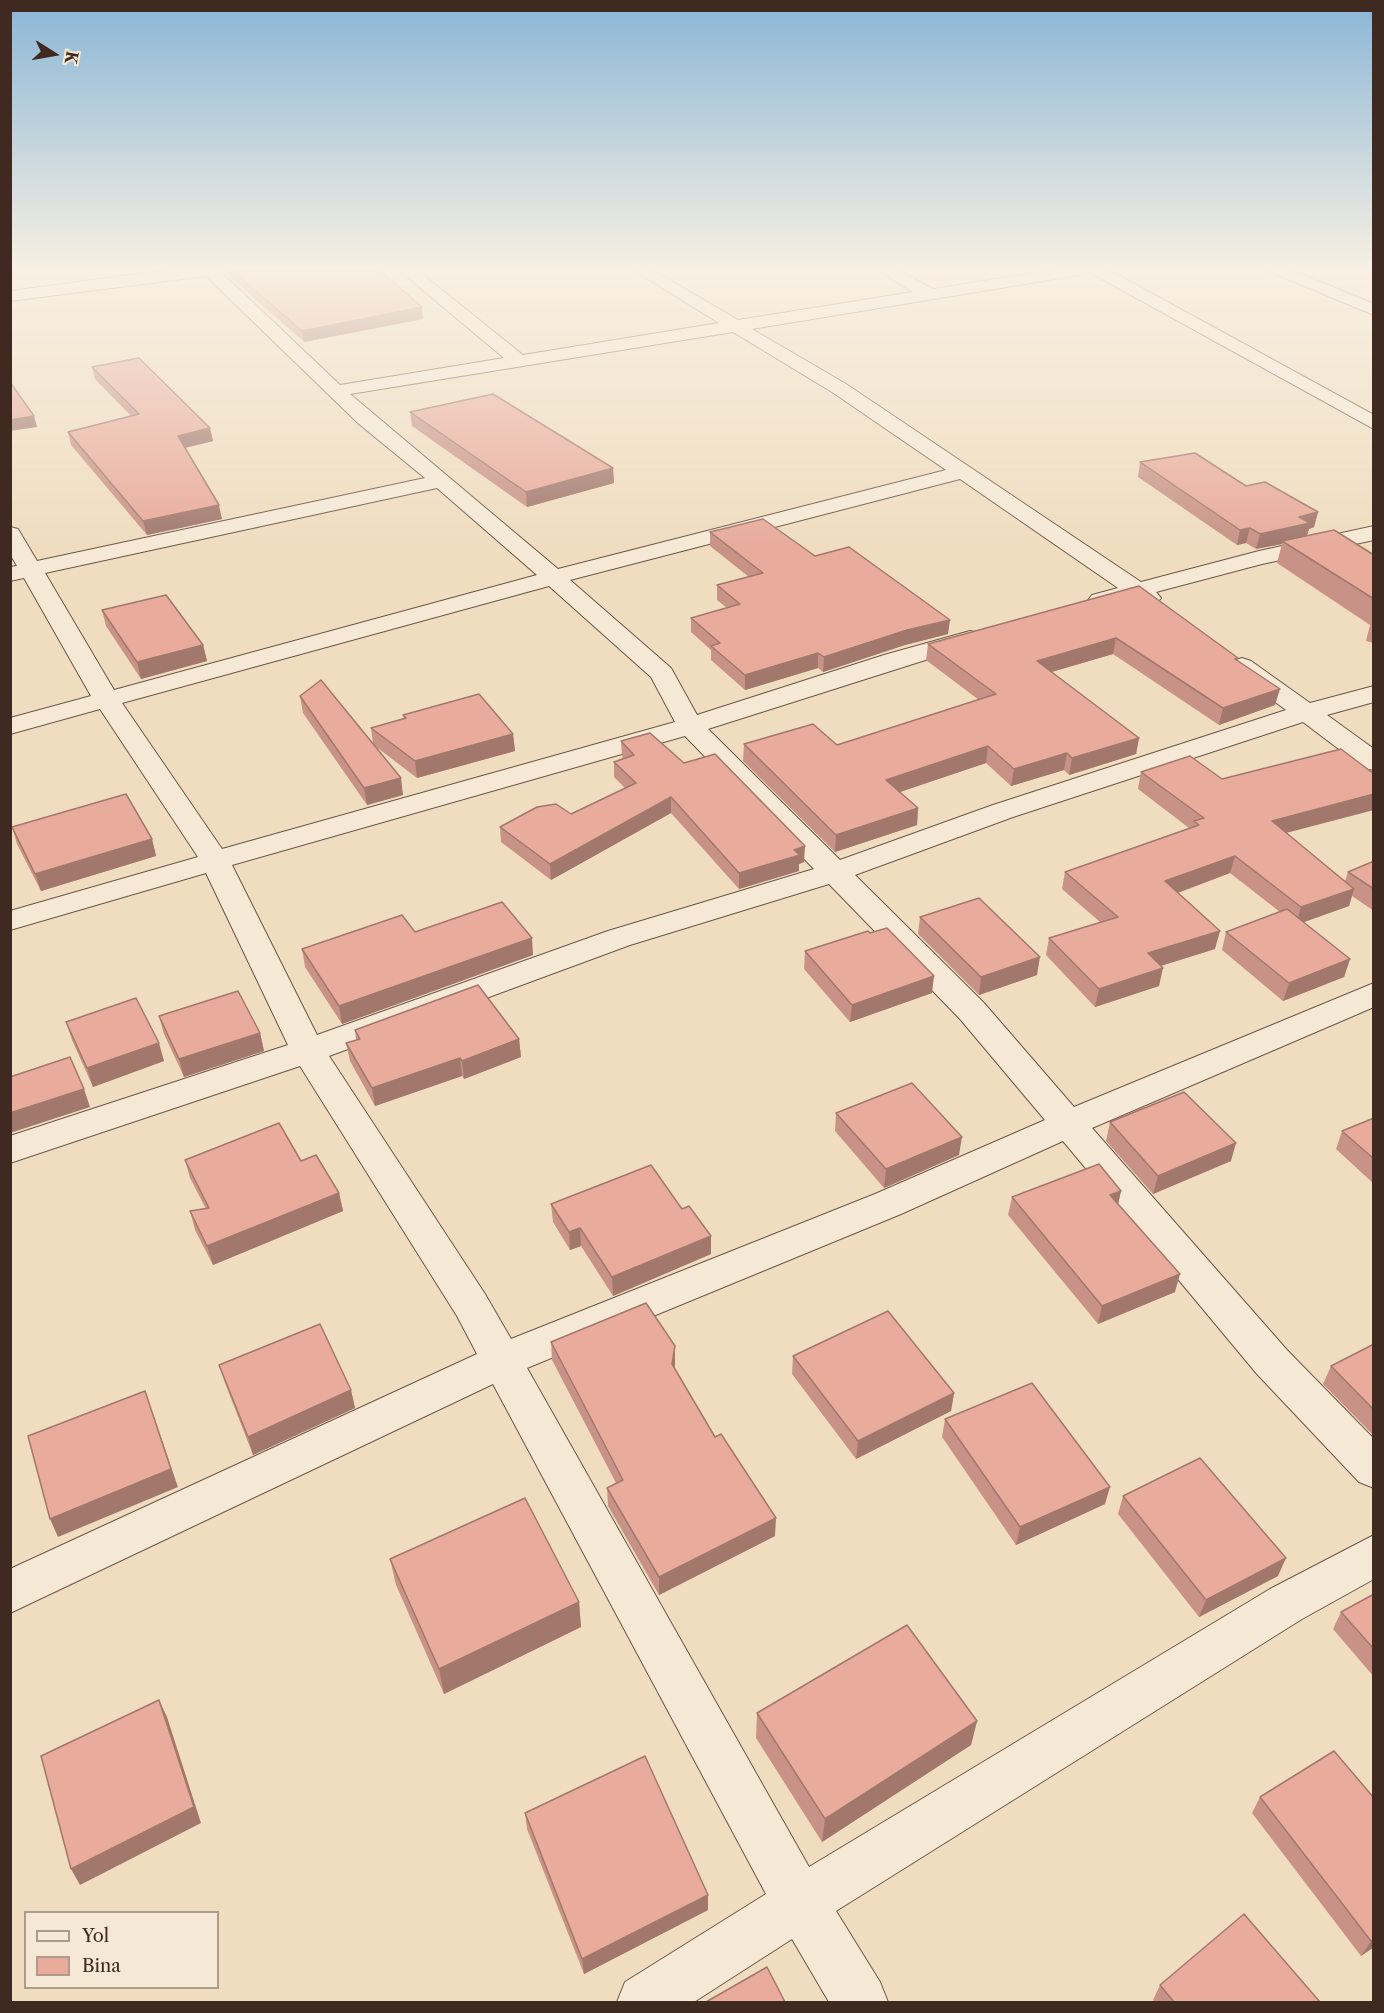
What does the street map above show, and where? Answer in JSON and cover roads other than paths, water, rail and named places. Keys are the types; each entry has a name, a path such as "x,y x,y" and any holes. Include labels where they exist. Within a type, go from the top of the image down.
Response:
{"street":[{"path":"303,360 366,420 441,481 662,673 690,726 972,1011 1272,1362 1374,1469"},
{"path":"336,391 533,360"},
{"path":"792,360 839,388 1166,610"},
{"path":"1263,360 1374,423"},
{"path":"10,726 695,539 964,472"},
{"path":"20,571 441,481"},
{"path":"1074,608 1259,558 1374,533"},
{"path":"10,534 20,571 216,862 308,1051 471,1305 800,1903 860,2002"},
{"path":"10,921 690,726 893,660 995,630"},
{"path":"1221,651 1374,762"},
{"path":"10,1150 308,1051 619,938 835,872 1003,811 1305,713 1374,694"},
{"path":"10,1592 501,1360 888,1204 1068,1124 1374,994"},
{"path":"645,2002 800,1903 1286,1604 1374,1554"}]}
